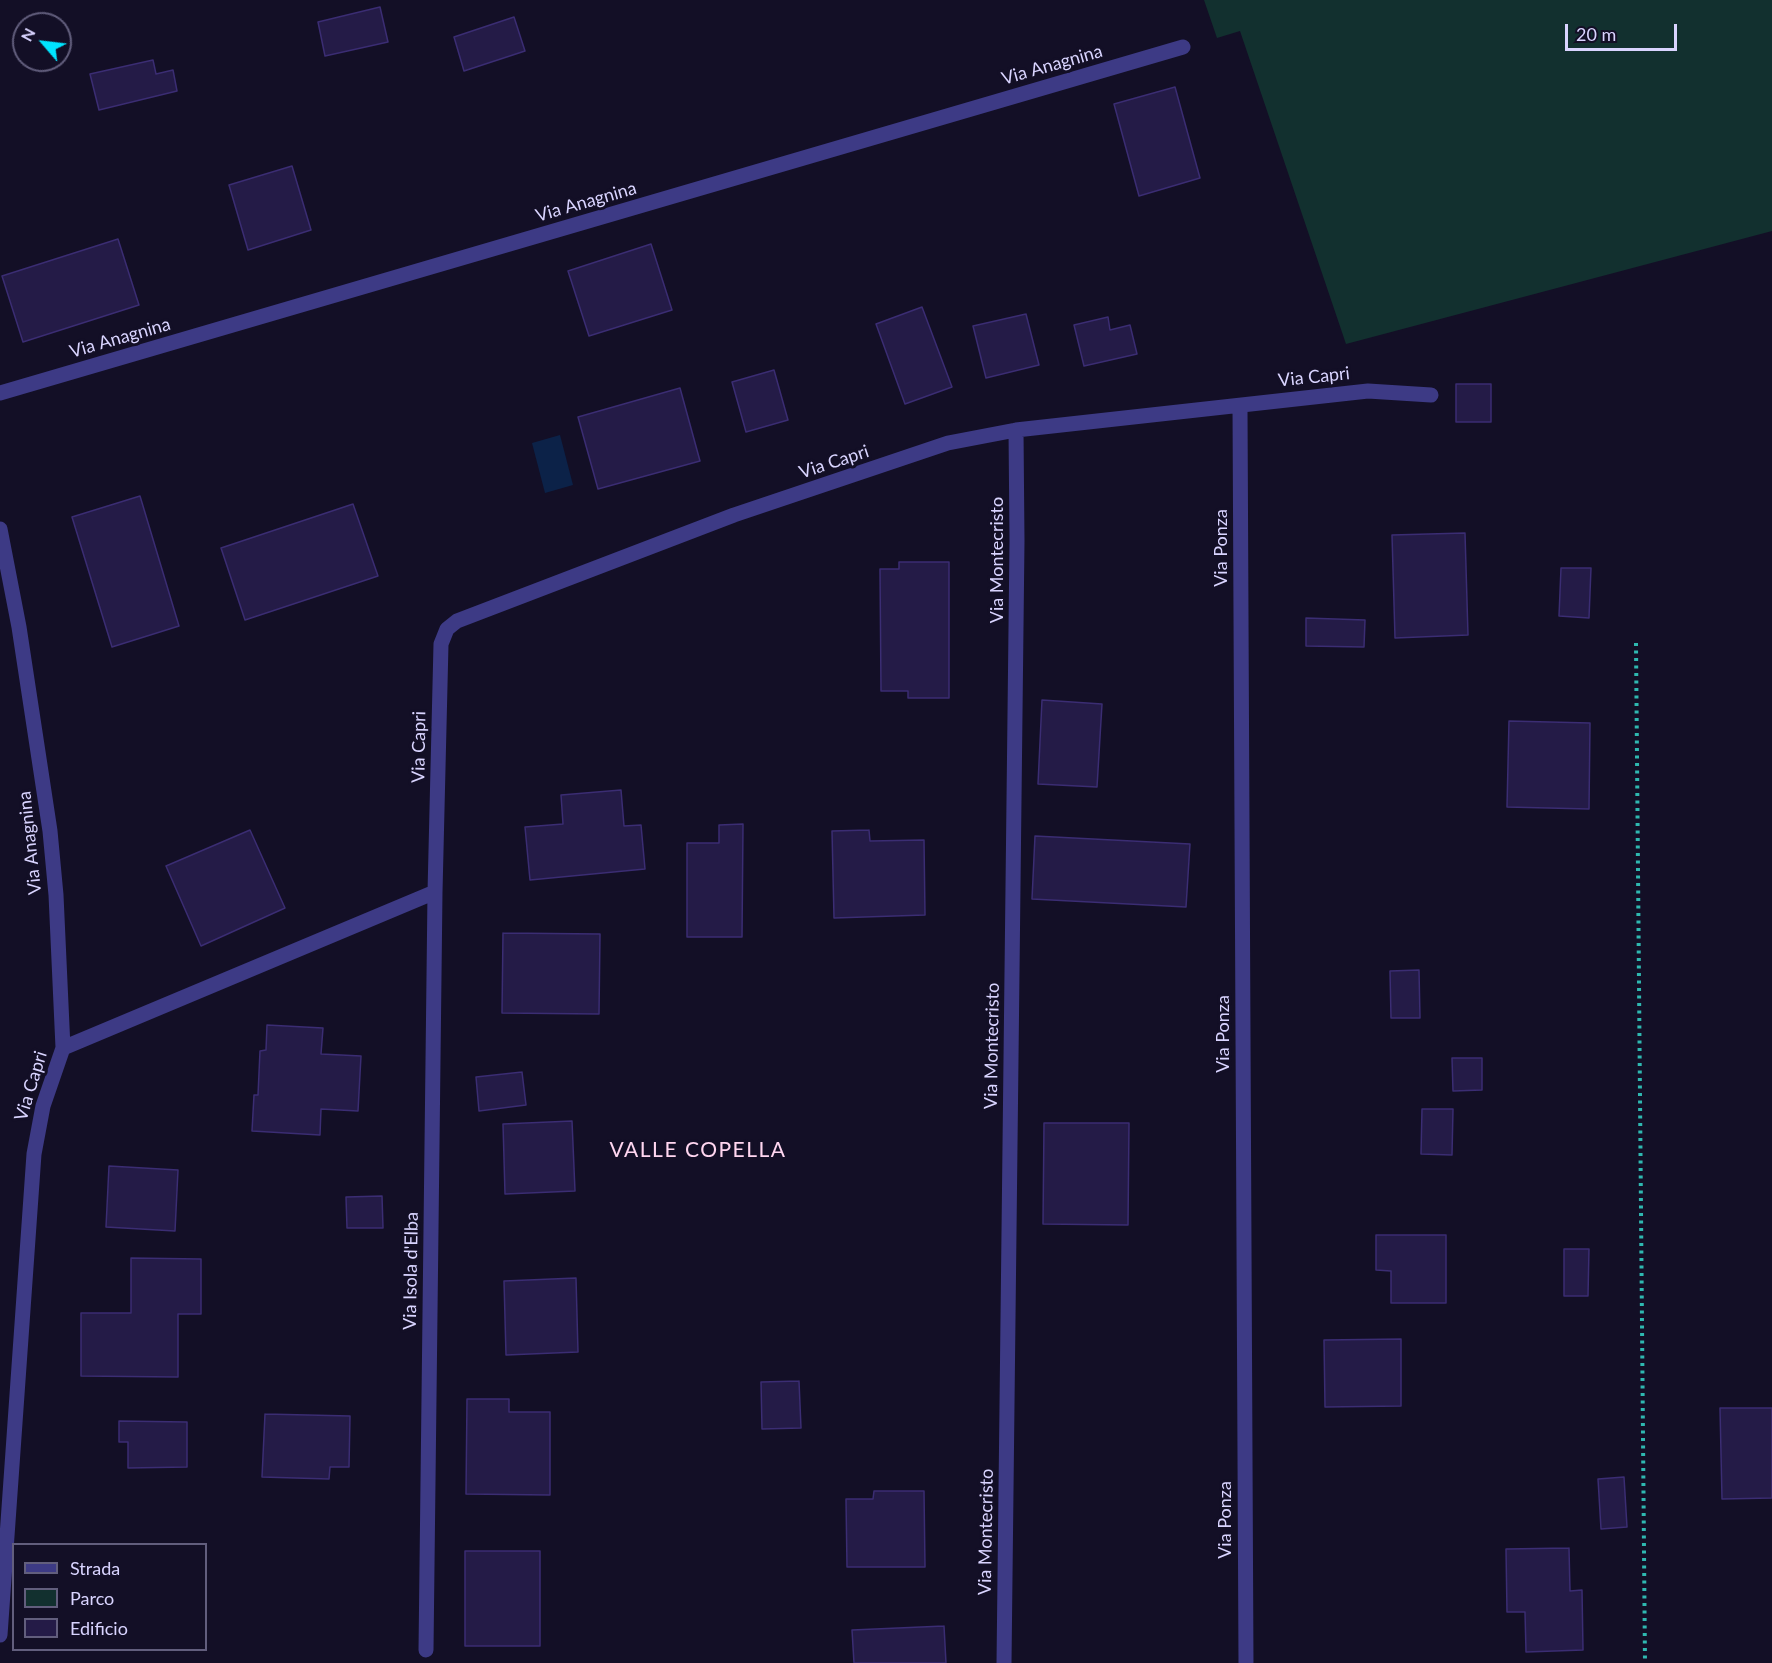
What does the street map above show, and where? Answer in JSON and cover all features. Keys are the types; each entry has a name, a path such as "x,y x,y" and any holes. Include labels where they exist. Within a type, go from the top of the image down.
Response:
{"street":[{"name":"Via Anagnina","path":"0,393 1183,47"},
{"name":"Via Capri","path":"0,1635 34,1154 43,1106 63,1048 435,892 441,644 443,636 451,625 734,515 948,443 1016,430 1368,391 1431,395"},
{"name":"Via Ponza","path":"1239,406 1246,1663"},
{"name":"Via Montecristo","path":"1004,1663 1017,541 1016,430"},
{"name":"Via Anagnina","path":"0,529 19,627 48,821 57,917 63,1048"},
{"name":"Via Isola d'Elba","path":"426,1650 435,892"}],"path":[{"path":"1636,644 1645,1663"}],"green space":[{"path":"1204,0 1772,0 1772,231 1346,344 1240,31 1217,38"}],"water":[{"path":"560,435 573,485 545,493 532,443"}],"building":[{"path":"380,7 388,42 325,56 318,22"},
{"path":"514,17 525,51 464,71 454,37"},
{"path":"153,60 156,74 173,70 177,91 99,110 90,74"},
{"path":"1175,87 1200,178 1139,196 1114,104"},
{"path":"292,166 311,230 248,250 229,185"},
{"path":"118,239 139,305 23,342 2,276"},
{"path":"651,244 672,310 589,336 568,271"},
{"path":"922,307 952,387 905,404 876,324"},
{"path":"1026,314 1039,365 986,378 973,326"},
{"path":"1108,317 1110,330 1130,325 1137,354 1084,366 1074,325"},
{"path":"774,370 788,420 746,432 732,382"},
{"path":"1456,384 1491,384 1491,422 1456,422"},
{"path":"680,388 700,461 598,489 578,417"},
{"path":"140,496 179,626 112,647 72,517"},
{"path":"353,504 378,576 245,620 221,548"},
{"path":"1465,533 1468,635 1395,638 1392,535"},
{"path":"899,562 949,562 949,698 908,698 908,691 881,691 880,569 899,569"},
{"path":"1561,568 1591,568 1589,618 1559,616"},
{"path":"1306,618 1365,620 1364,647 1306,646"},
{"path":"1042,700 1102,704 1097,787 1038,784"},
{"path":"1509,721 1590,723 1589,809 1507,807"},
{"path":"621,790 624,826 641,825 645,869 530,880 525,827 563,824 561,795"},
{"path":"743,824 742,937 687,937 687,843 719,843 719,825"},
{"path":"250,830 285,908 201,946 166,866"},
{"path":"869,830 870,841 924,840 925,915 834,918 832,831"},
{"path":"1035,836 1190,844 1186,907 1032,899"},
{"path":"503,933 600,934 599,1014 502,1013"},
{"path":"1419,970 1420,1018 1391,1018 1390,971"},
{"path":"267,1025 323,1028 321,1054 361,1056 358,1111 321,1109 320,1135 252,1131 254,1095 258,1095 260,1051 266,1050"},
{"path":"1452,1058 1482,1058 1482,1090 1453,1091"},
{"path":"522,1072 526,1105 479,1111 476,1077"},
{"path":"1422,1109 1453,1109 1452,1155 1421,1154"},
{"path":"572,1121 575,1191 505,1194 503,1124"},
{"path":"1044,1123 1129,1123 1128,1225 1043,1224"},
{"path":"109,1166 178,1170 175,1231 106,1227"},
{"path":"382,1196 383,1228 347,1228 346,1197"},
{"path":"1376,1235 1446,1235 1446,1303 1391,1303 1391,1271 1376,1270"},
{"path":"1564,1249 1589,1249 1588,1296 1564,1296"},
{"path":"131,1258 201,1259 201,1314 178,1314 178,1377 81,1376 81,1313 131,1313"},
{"path":"576,1278 578,1352 506,1355 504,1281"},
{"path":"1401,1339 1401,1406 1325,1407 1324,1340"},
{"path":"799,1381 801,1428 762,1429 761,1382"},
{"path":"467,1399 509,1399 509,1412 550,1412 550,1495 466,1494"},
{"path":"1720,1408 1772,1408 1772,1498 1722,1499"},
{"path":"265,1414 350,1416 349,1467 330,1467 329,1479 262,1477"},
{"path":"119,1421 187,1422 187,1467 128,1468 128,1442 119,1442"},
{"path":"1624,1477 1627,1527 1601,1529 1598,1479"},
{"path":"874,1491 924,1491 925,1567 847,1567 846,1499 873,1499"},
{"path":"1569,1548 1570,1591 1582,1590 1583,1650 1526,1652 1525,1612 1507,1612 1506,1549"},
{"path":"465,1551 540,1551 540,1646 465,1646"},
{"path":"944,1626 946,1663 854,1663 852,1630"}],"district":[{"name":"VALLE COPELLA","path":"698,1150"}]}
